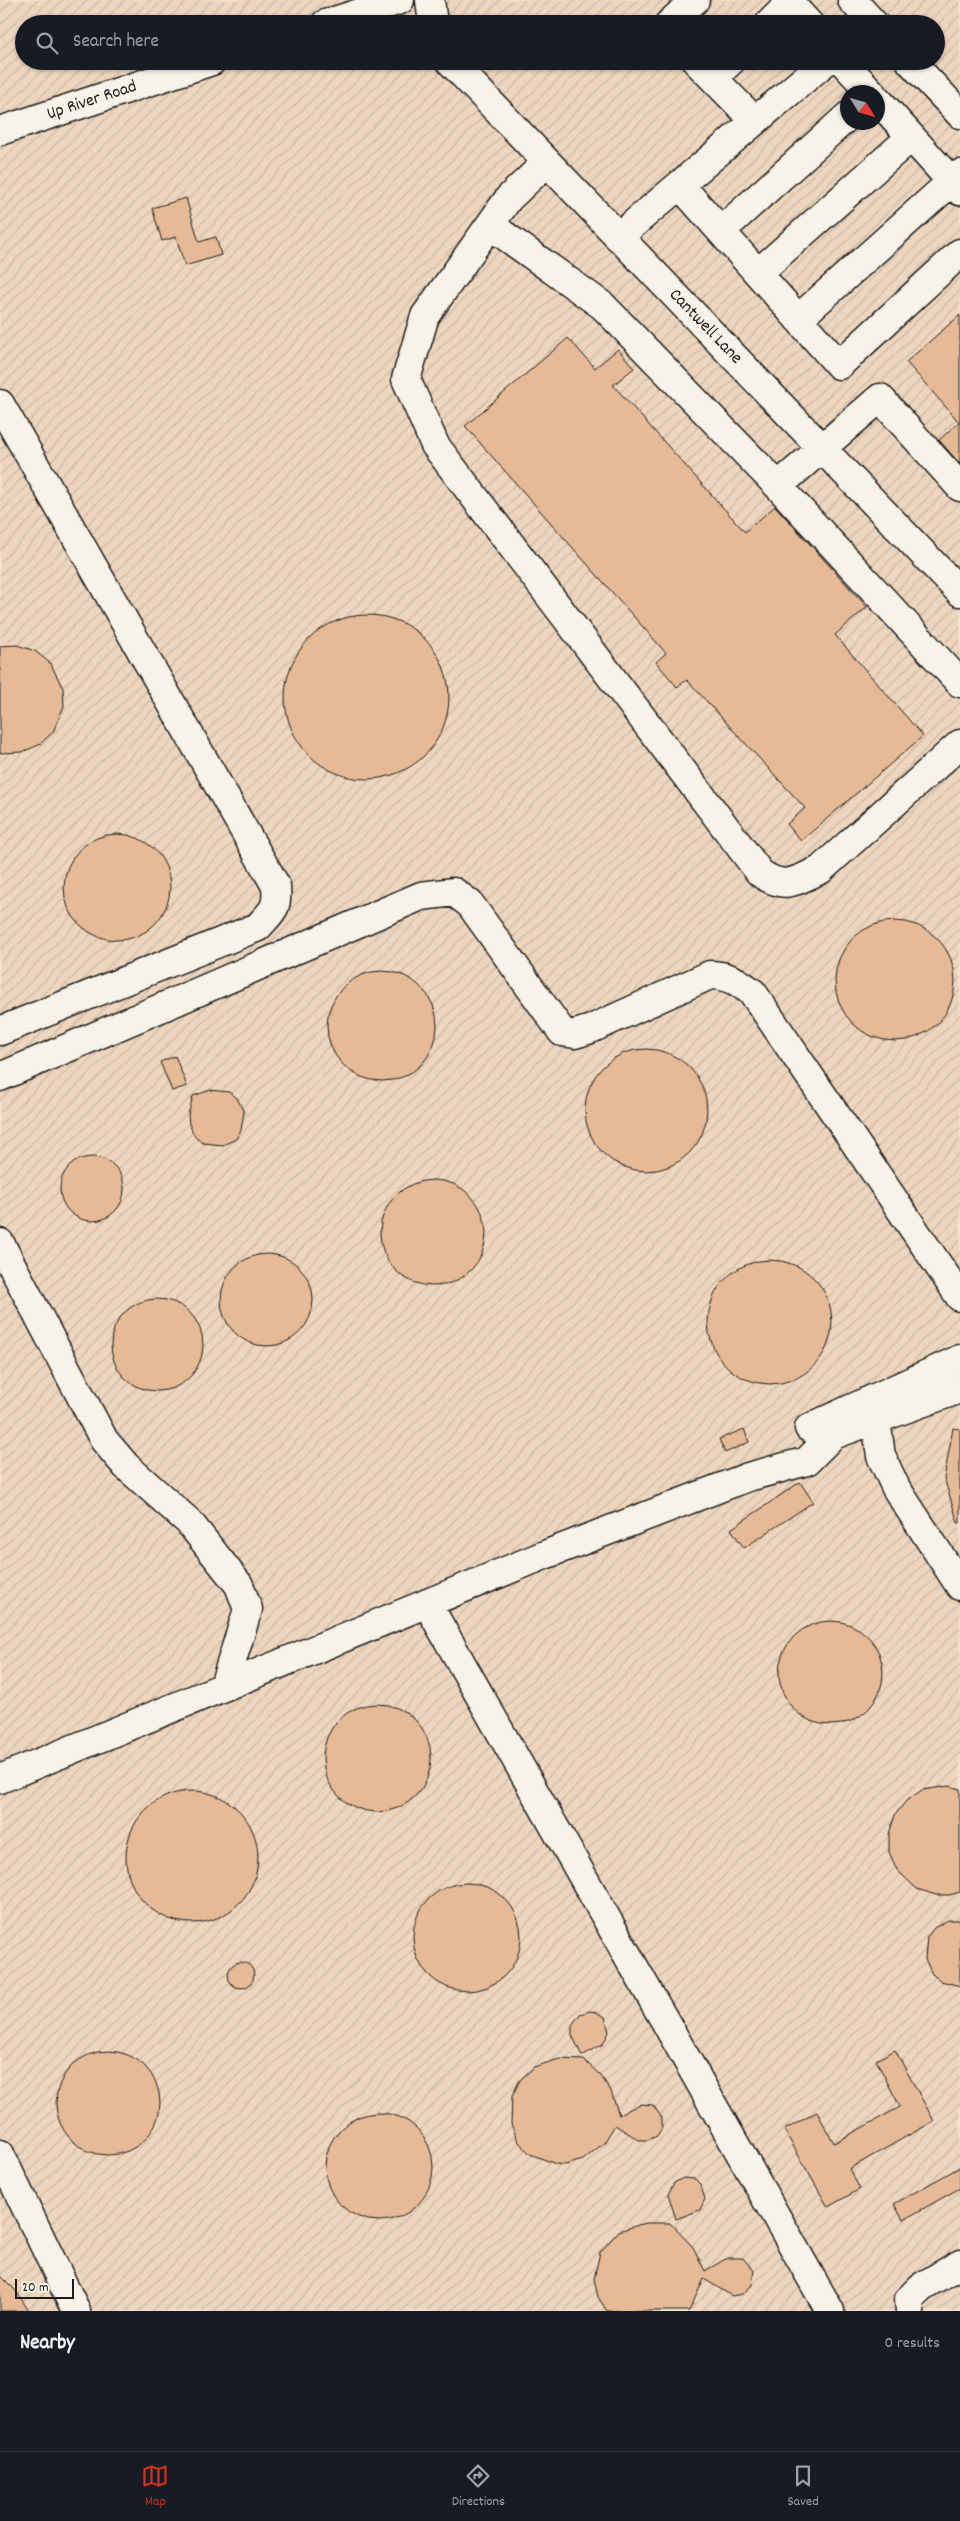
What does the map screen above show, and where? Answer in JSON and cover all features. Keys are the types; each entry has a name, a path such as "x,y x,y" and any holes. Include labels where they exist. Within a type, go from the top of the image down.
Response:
{"street":[{"path":"353,15 400,0"},
{"path":"430,0 432,15"},
{"path":"678,15 694,0"},
{"path":"852,0 866,15"},
{"path":"777,15 789,2 801,15"},
{"name":"Up River Road","path":"0,132 185,70"},
{"name":"Cantwell Lane","path":"459,70 960,592"},
{"path":"715,70 755,121"},
{"path":"618,237 815,70"},
{"path":"850,70 864,85"},
{"path":"918,70 960,114"},
{"path":"798,319 957,182 911,137 885,108"},
{"path":"721,232 840,123"},
{"path":"758,273 911,137"},
{"path":"547,162 509,198 425,316 406,379 435,445 760,873 775,884 794,882 820,870 960,744"},
{"path":"680,185 839,365 960,253"},
{"path":"490,225 603,306 778,486 960,683"},
{"path":"778,486 823,450 880,398 960,487"},
{"path":"0,404 276,886 277,901 276,908 258,927 0,1031"},
{"path":"0,1077 421,896 454,892 470,904 562,1032 575,1034 591,1029 710,975 723,975 738,981 753,993 960,1297"},
{"path":"0,1243 104,1440 126,1466 189,1522 239,1585 248,1609 224,1686"},
{"path":"809,1428 960,1359"},
{"path":"0,1779 551,1552 748,1477 807,1461 833,1435 960,1389"},
{"path":"876,1420 881,1456 896,1488 960,1586"},
{"path":"427,1603 830,2311"},
{"path":"0,2154 76,2311"},
{"path":"910,2311 910,2299 921,2287 960,2264"}],"shaded area":[{"path":"0,0 960,0 960,2311 0,2311"}],"building":[{"path":"186,198 199,242 216,237 221,255 185,266 176,237 162,241 152,208"},
{"path":"960,315 960,464 939,440 959,422 906,362"},
{"path":"568,338 595,368 618,349 634,368 613,385 745,532 775,506 867,607 835,635 923,736 801,841 787,824 805,808 687,680 677,687 656,662 666,653 465,426"},
{"path":"375,615 391,618 406,624 431,645 440,658 446,673 449,697 448,713 440,736 419,761 406,770 391,776 359,779 343,776 328,770 303,749 294,736 288,721 285,689 288,673 294,658 315,633 328,624 343,618"},
{"path":"17,645 35,651 50,663 63,688 64,706 53,732 39,745 22,752 0,753 0,646"},
{"path":"117,834 137,838 155,849 166,867 170,887 166,907 155,925 137,936 117,940 97,936 79,925 68,907 64,887 68,867 79,849 97,838"},
{"path":"895,921 918,925 938,938 951,958 955,981 951,1004 938,1024 918,1037 895,1041 872,1037 852,1024 839,1004 835,981 839,958 852,938 872,925"},
{"path":"382,971 403,975 421,987 433,1005 437,1026 433,1047 421,1065 403,1077 382,1081 361,1077 343,1065 331,1047 327,1026 331,1005 343,987 361,975"},
{"path":"646,1049 658,1050 669,1054 689,1067 702,1087 706,1098 706,1122 702,1133 689,1153 669,1166 658,1170 646,1171 634,1170 623,1166 603,1153 590,1133 586,1122 585,1110 586,1098 590,1087 603,1067 623,1054 634,1050"},
{"path":"175,1056 187,1086 172,1091 160,1062"},
{"path":"210,1090 229,1092 237,1098 244,1112 241,1130 236,1139 223,1145 203,1143 195,1137 189,1124 188,1115 193,1096"},
{"path":"92,1157 104,1159 115,1166 122,1177 124,1189 122,1201 115,1212 104,1219 92,1221 80,1219 69,1212 62,1201 60,1189 62,1177 69,1166 80,1159"},
{"path":"433,1180 453,1184 471,1195 482,1213 486,1233 482,1253 471,1271 453,1282 433,1286 413,1282 395,1271 384,1253 380,1233 384,1213 395,1195 413,1184"},
{"path":"267,1254 284,1258 299,1268 309,1283 313,1300 309,1317 299,1332 284,1342 267,1346 250,1342 235,1332 225,1317 221,1300 225,1283 235,1268 250,1258"},
{"path":"770,1260 794,1265 805,1270 814,1278 822,1287 827,1298 832,1322 827,1346 822,1357 814,1366 805,1374 794,1379 770,1384 746,1379 735,1374 726,1366 718,1357 713,1346 708,1322 713,1298 718,1287 726,1278 735,1270 746,1265"},
{"path":"157,1299 174,1303 189,1313 199,1328 203,1345 199,1362 189,1377 174,1387 157,1391 140,1387 125,1377 115,1362 111,1345 115,1328 125,1313 140,1303"},
{"path":"953,1428 960,1429 960,1523 958,1523 944,1478"},
{"path":"744,1429 749,1442 725,1453 719,1439"},
{"path":"800,1482 813,1502 744,1548 731,1529"},
{"path":"831,1621 851,1625 860,1630 874,1644 879,1653 883,1673 879,1693 874,1702 860,1716 851,1721 831,1725 811,1721 802,1716 788,1702 783,1693 779,1673 783,1653 788,1644 802,1630 811,1625"},
{"path":"377,1704 398,1708 415,1720 427,1737 431,1758 427,1779 415,1796 398,1808 377,1812 356,1808 339,1796 327,1779 323,1758 327,1737 339,1720 356,1708"},
{"path":"949,1786 960,1789 960,1892 949,1895 936,1895 917,1889 897,1870 889,1852 889,1834 895,1815 906,1801 922,1790"},
{"path":"192,1791 217,1796 238,1811 253,1832 258,1857 253,1882 238,1903 217,1918 192,1923 167,1918 146,1903 131,1882 126,1857 131,1832 146,1811 167,1796"},
{"path":"467,1883 488,1887 505,1899 517,1916 521,1937 517,1958 505,1975 488,1987 467,1991 446,1987 429,1975 417,1958 413,1937 417,1916 429,1899 446,1887"},
{"path":"948,1920 960,1920 960,1986 941,1981 932,1974 925,1959 927,1937 934,1928"},
{"path":"241,1962 250,1966 254,1975 250,1984 241,1988 232,1984 228,1975 232,1966"},
{"path":"590,2011 605,2017 609,2032 603,2044 582,2056 572,2035 572,2025 580,2014"},
{"path":"895,2050 934,2121 849,2169 860,2189 828,2207 784,2130 817,2112 834,2143 900,2107 876,2060"},
{"path":"108,2051 128,2055 137,2059 145,2066 152,2074 156,2083 160,2103 156,2123 152,2132 145,2140 137,2147 128,2151 108,2155 88,2151 79,2147 71,2140 64,2132 60,2123 56,2103 60,2083 64,2074 71,2066 79,2059 88,2055"},
{"path":"559,2059 584,2060 601,2076 611,2091 619,2115 640,2104 653,2105 662,2118 662,2128 657,2136 648,2140 639,2140 615,2125 604,2143 583,2160 565,2165 556,2164 530,2154 518,2141 511,2124 512,2096 520,2080 534,2067"},
{"path":"379,2113 400,2117 418,2128 429,2146 433,2167 429,2188 418,2206 400,2217 379,2221 358,2217 340,2206 329,2188 325,2167 329,2146 340,2128 358,2117"},
{"path":"960,2167 960,2188 903,2220 894,2204"},
{"path":"683,2178 695,2179 700,2184 705,2199 700,2210 676,2219 668,2194 674,2183"},
{"path":"645,2223 670,2223 693,2247 705,2271 727,2258 743,2258 754,2271 752,2285 742,2294 732,2296 704,2279 689,2311 607,2311 598,2297 594,2279 600,2252 619,2231"},
{"path":"0,2275 16,2291 29,2311 0,2311"}]}
